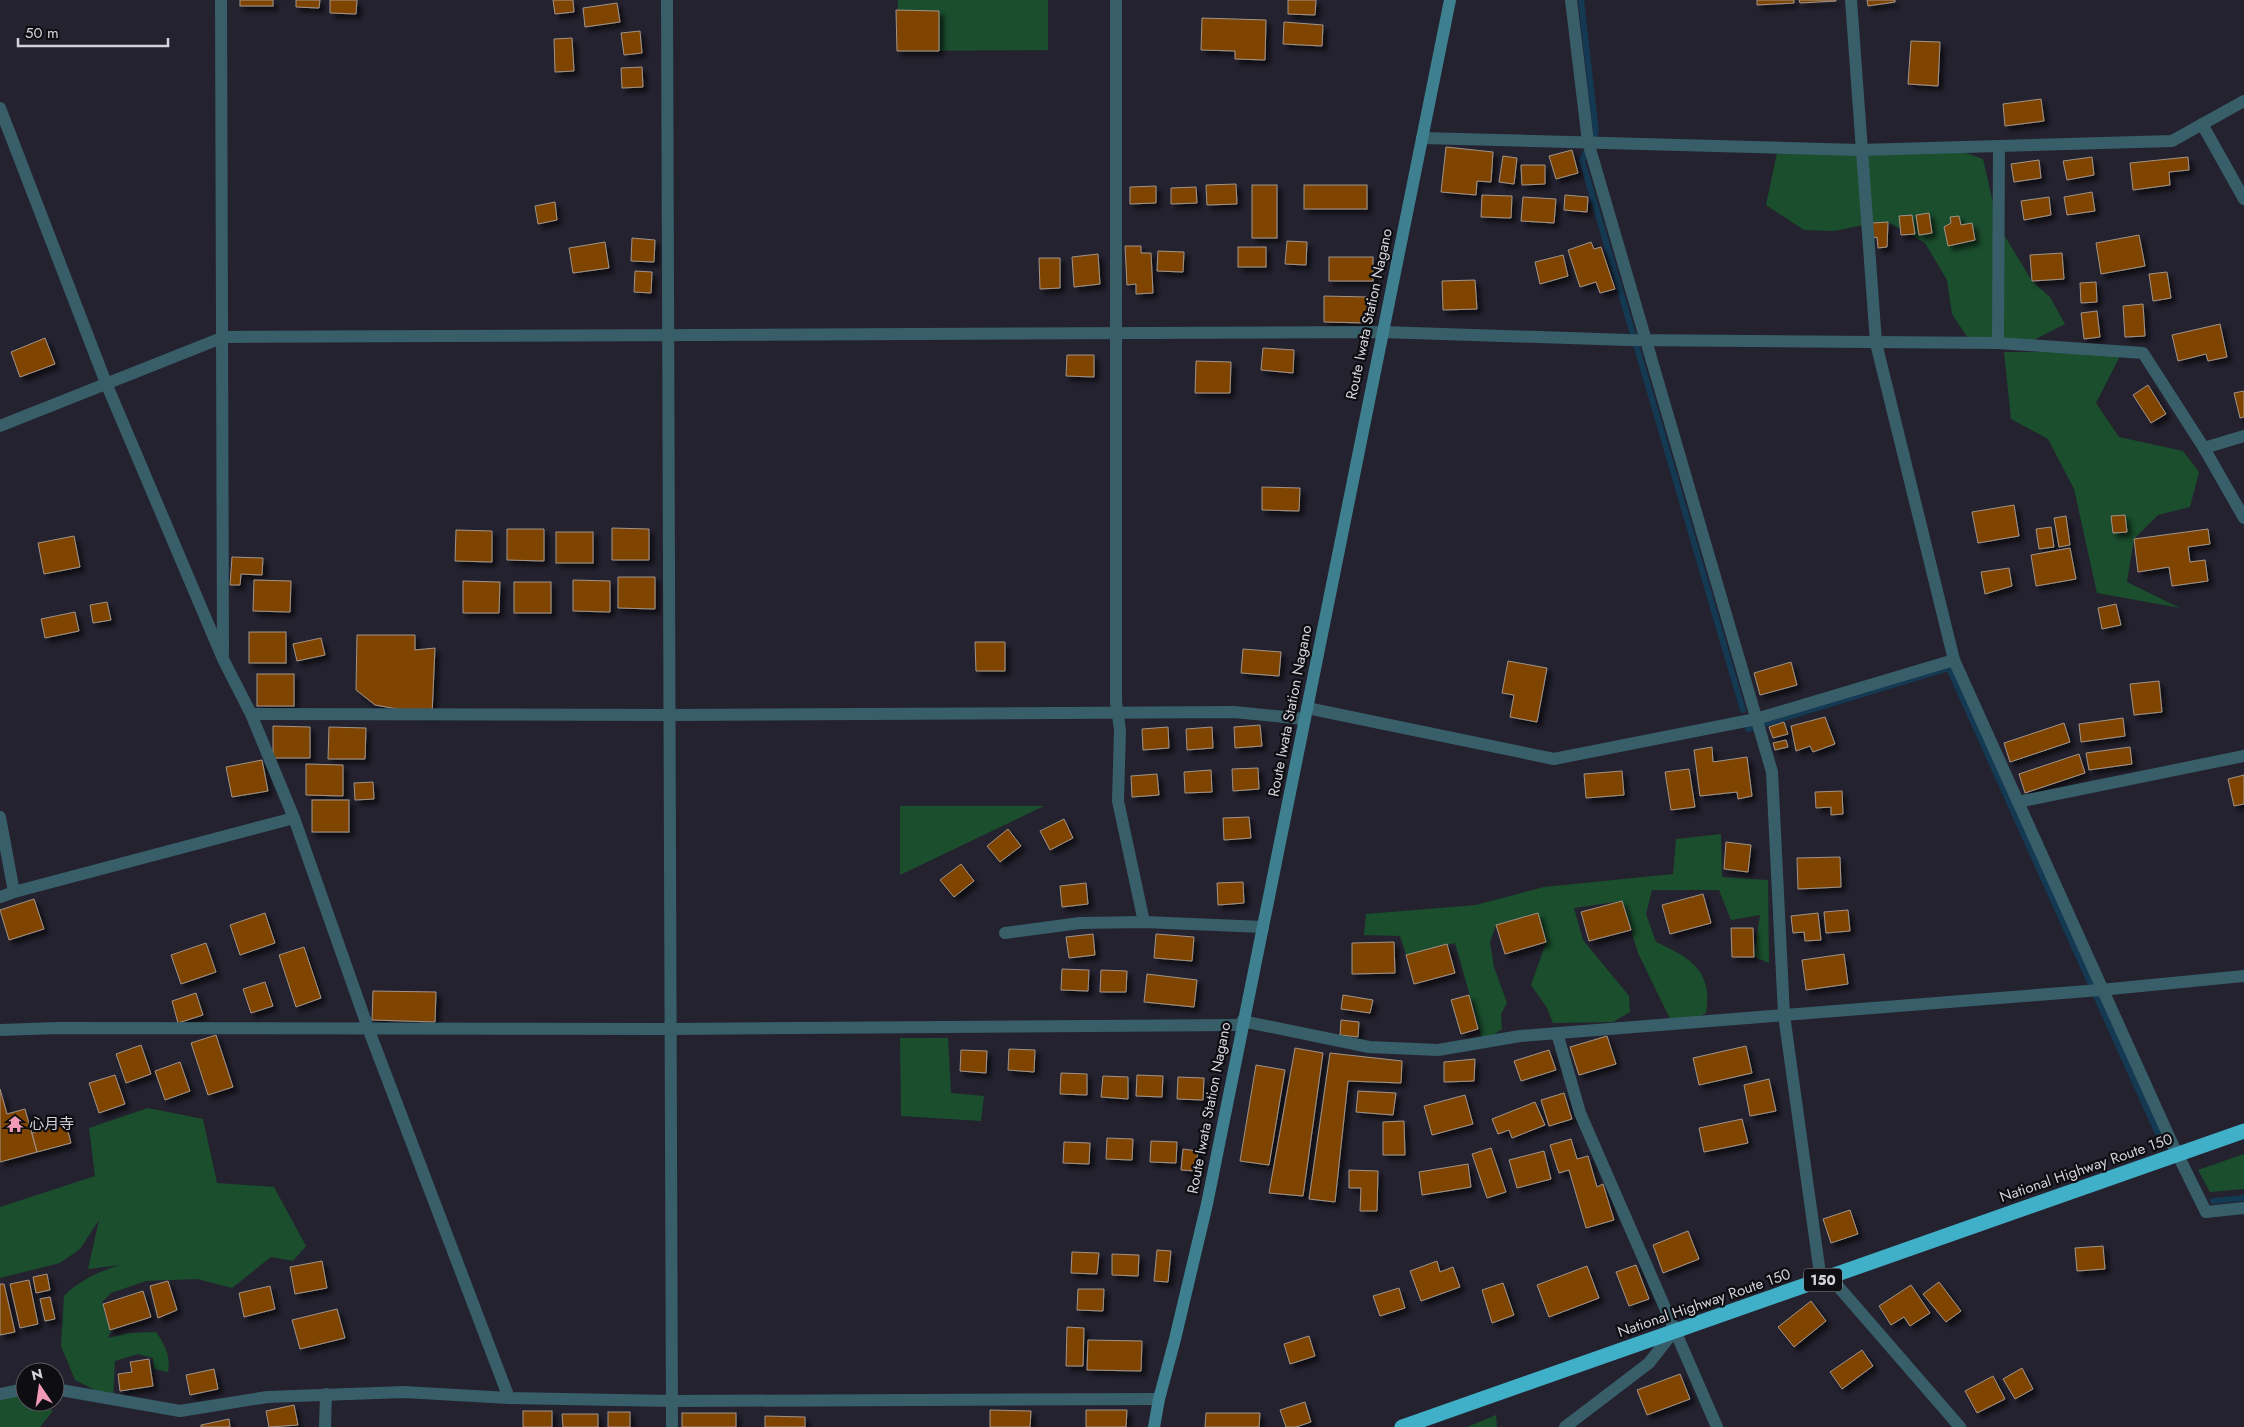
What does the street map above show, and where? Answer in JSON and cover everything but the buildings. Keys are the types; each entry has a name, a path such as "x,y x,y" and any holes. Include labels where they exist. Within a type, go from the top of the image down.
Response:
{"highway":[{"name":"National Highway Route 150","path":"1402,1427 2244,1131"}],"main road":[{"name":"Route Iwata Station Nagano","path":"1154,1427 1206,1204 1450,0"}],"street":[{"path":"222,0 223,659"},
{"path":"667,0 672,1427"},
{"path":"1116,0 1116,712 1120,730 1118,801 1144,922"},
{"path":"1572,0 1588,142 1638,340 1772,772 1784,1015 1825,1279 1960,1427"},
{"path":"1851,0 1860,150 1876,342 1954,660 2018,802 2097,990 2206,1212 2244,1208"},
{"path":"1422,138 1860,150 2172,142 2244,101"},
{"path":"1,111 106,383 223,659 251,714 294,818 368,1028 509,1398"},
{"path":"2202,124 2244,198"},
{"path":"1998,344 1999,146"},
{"path":"0,426 224,337 1382,332 1638,340 1998,344 2143,353 2204,448 2244,518"},
{"path":"2204,448 2244,436"},
{"path":"251,714 1306,713 1554,759 1758,724 1954,660"},
{"path":"2018,802 2244,756"},
{"path":"0,817 14,892"},
{"path":"0,897 294,818"},
{"path":"1006,933 1080,923 1144,922 1263,927"},
{"path":"0,1030 58,1028 671,1029 1242,1023 1369,1047 1438,1050 1520,1036 2097,990 2244,976"},
{"path":"1557,1033 1580,1113 1717,1427"},
{"path":"1565,1427 1649,1363 1674,1331"},
{"path":"0,1394 15,1391"},
{"path":"65,1391 180,1411 267,1397 404,1392 509,1398 672,1401 1159,1399"},
{"path":"325,1427 326,1394"}],"green space":[{"path":"898,0 1048,0 1048,50 897,51"},
{"path":"1778,148 1952,148 1983,159 1998,225 2032,281 2050,297 2065,324 2024,345 1971,343 1952,314 1947,280 1925,243 1888,222 1872,223 1835,231 1804,230 1766,205"},
{"path":"2004,352 2122,352 2096,403 2119,437 2183,451 2199,472 2190,507 2158,515 2134,539 2127,582 2180,608 2097,593 2074,489 2048,439 2011,419"},
{"path":"900,806 1044,806 900,875"},
{"path":"1721,834 1722,877 1768,880 1769,963 1754,957 1760,915 1731,920 1719,890 1652,890 1646,914 1656,942 1689,960 1697,968 1706,986 1706,1013 1688,1022 1672,1023 1638,953 1622,901 1574,908 1583,940 1629,996 1630,1012 1613,1022 1553,1023 1547,1008 1531,985 1546,942 1537,913 1496,925 1490,942 1494,967 1507,1003 1501,1014 1502,1029 1483,1042 1455,943 1406,955 1400,936 1364,935 1366,914 1476,905 1544,887 1673,874 1676,839"},
{"path":"900,1038 948,1038 951,1093 984,1096 981,1121 901,1116"},
{"path":"148,1108 203,1119 217,1183 274,1187 306,1246 293,1261 271,1257 232,1288 197,1279 146,1281 111,1293 102,1302 111,1332 108,1338 129,1333 156,1332 165,1346 169,1361 168,1372 154,1369 153,1358 138,1354 115,1361 113,1399 75,1380 61,1346 64,1296 76,1285 90,1277 120,1265 88,1269 99,1220 80,1249 60,1263 0,1278 0,1207 95,1176 89,1128"},
{"path":"2244,1154 2244,1189 2210,1192 2198,1170"},
{"path":"15,1395 15,1412 52,1412 40,1427 0,1427 0,1396"},
{"path":"1496,1415 1497,1427 1467,1427"}],"waterway":[{"path":"1581,0 1596,132 1582,160 1743,710"},
{"path":"1748,729 1949,668 2159,1136"},
{"path":"2213,1201 2244,1198"}],"place":[{"name":"心月寺","path":"15,1124"}]}
